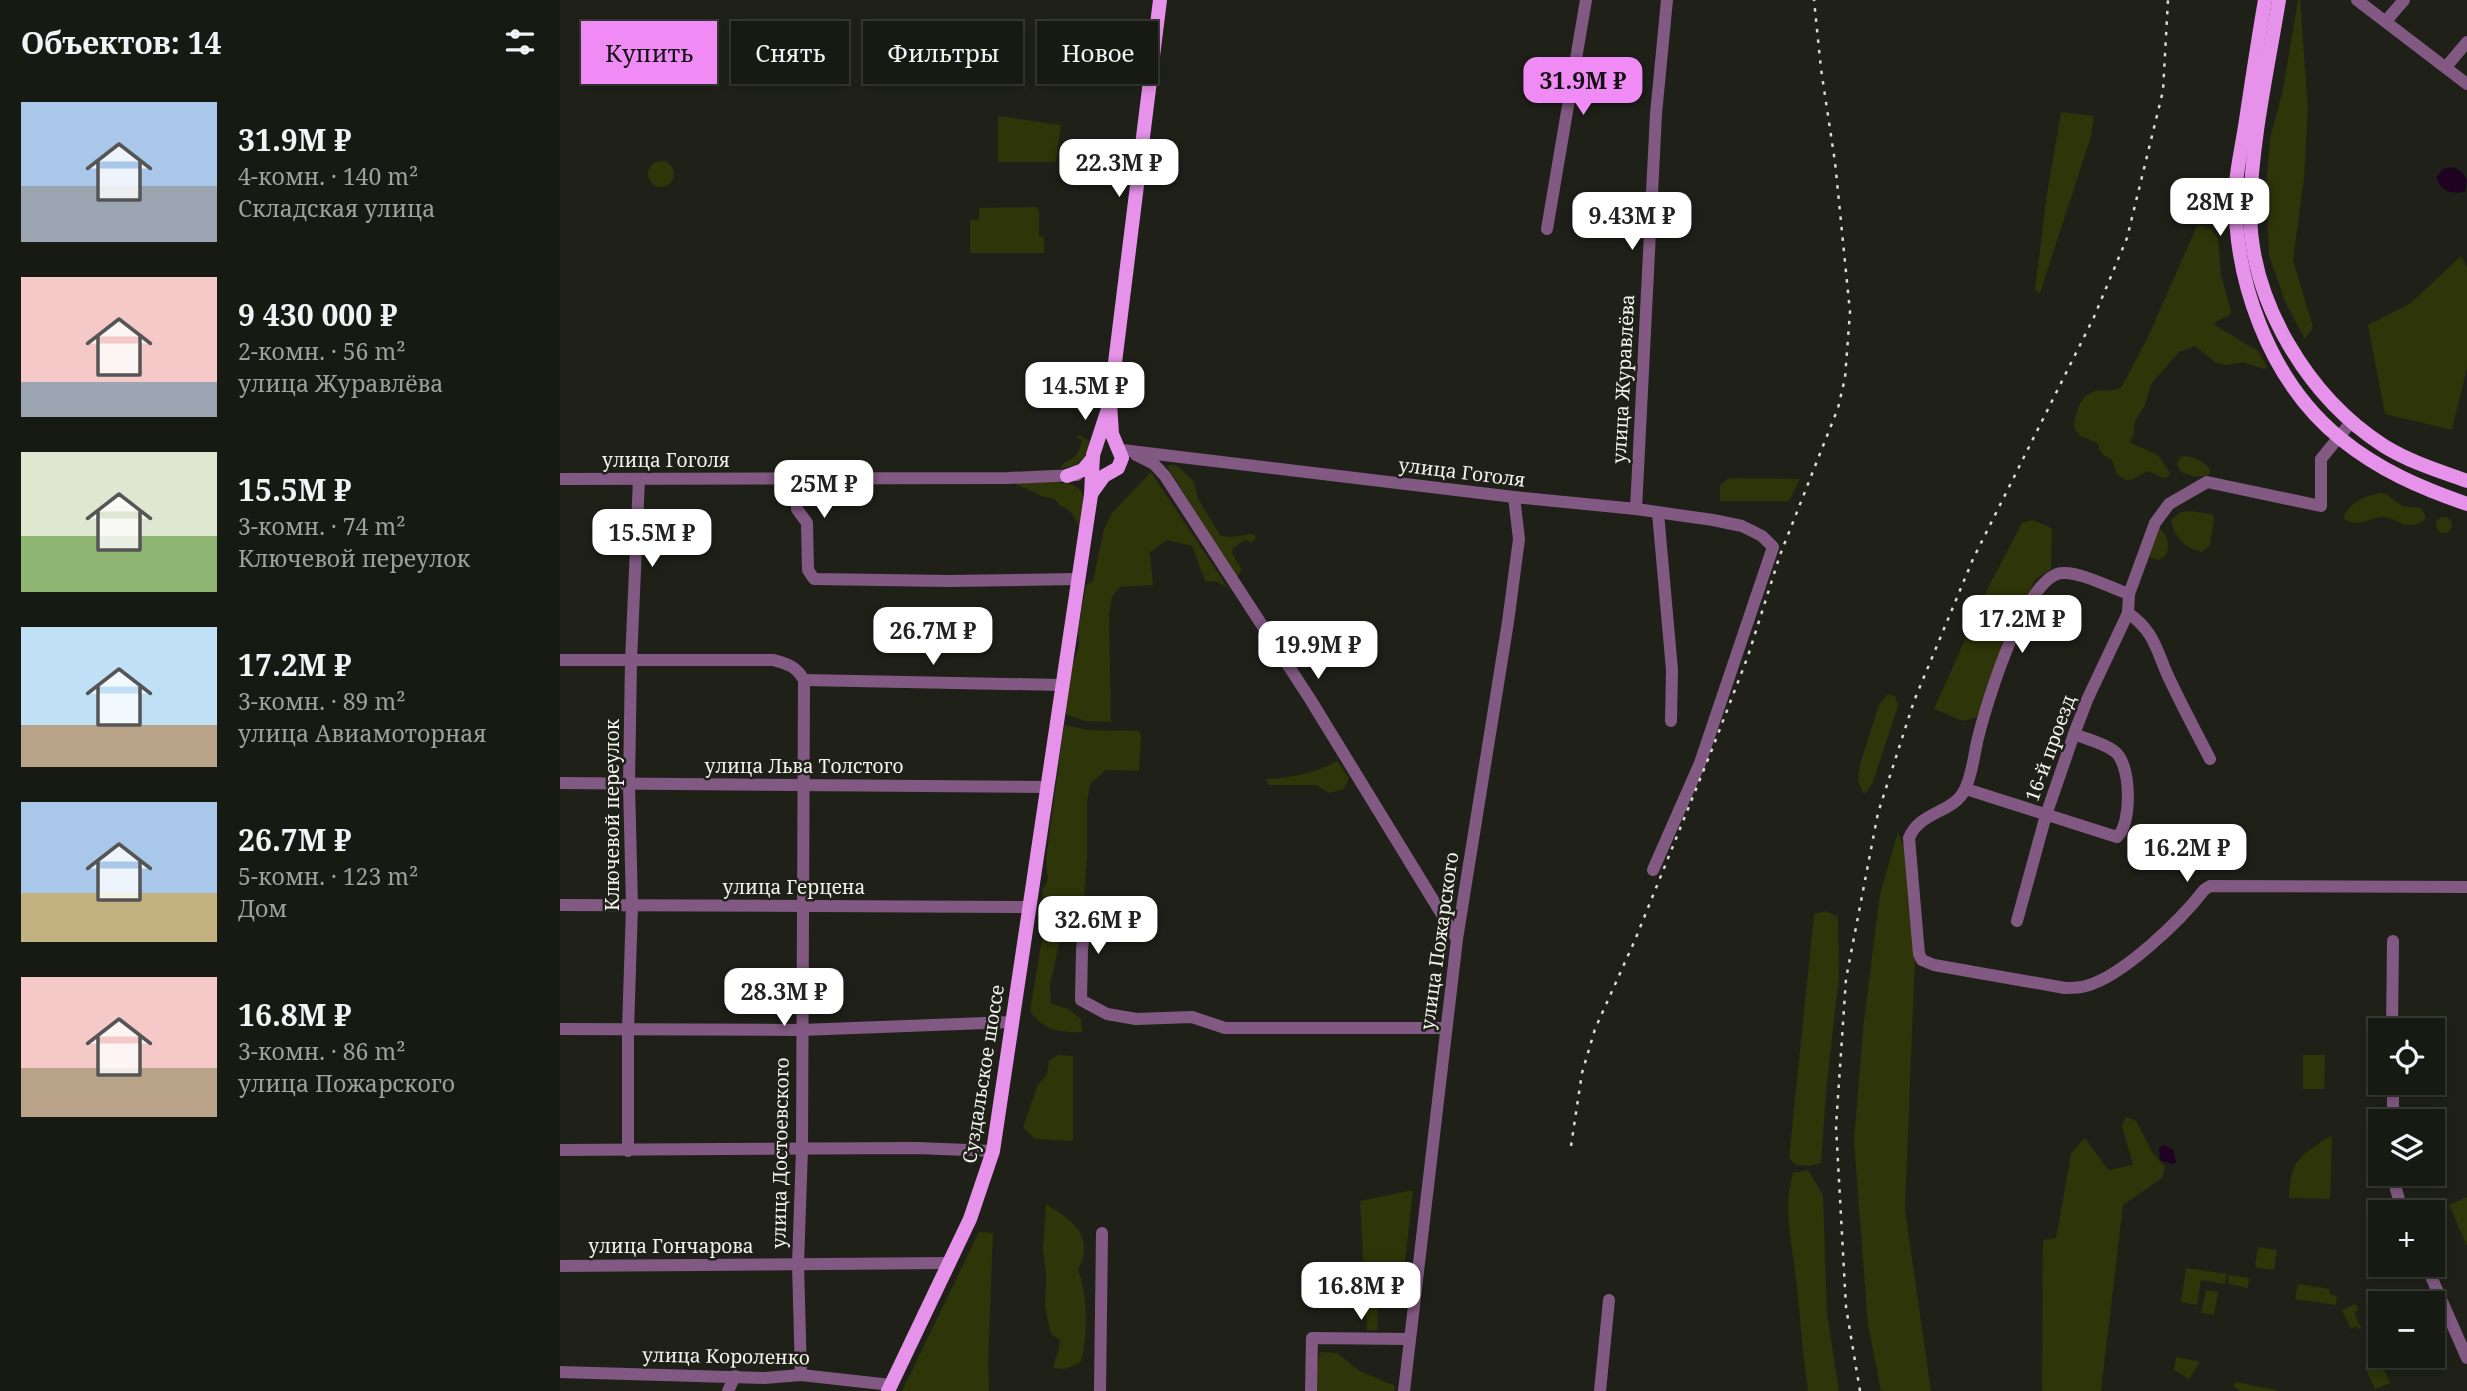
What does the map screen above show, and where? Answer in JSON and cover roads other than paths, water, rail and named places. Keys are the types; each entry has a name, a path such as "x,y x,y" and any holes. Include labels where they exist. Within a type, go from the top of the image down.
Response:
{"main road":[{"name":"Суздальское шоссе","path":"1120,449 1110,427 1110,402 1160,0"},
{"path":"2265,0 2236,182 2236,233 2244,280 2256,318 2275,356 2298,392 2339,438 2396,476 2467,505"},
{"path":"2278,0 2251,177 2250,214 2256,265 2270,308 2294,353 2326,395 2352,421 2384,446 2420,465 2467,481"},
{"name":"Суздальское шоссе","path":"889,1388 970,1219 993,1151 1091,494 1093,461 1110,402"},
{"path":"1067,476 1083,470 1105,444 1120,449 1122,458 1113,470 1097,468 1093,461"},
{"name":"Суздальское шоссе","path":"1091,494 1113,470"}],"street":[{"path":"1547,229 1586,0"},
{"name":"улица Журавлёва","path":"1636,509 1656,114 1667,0"},
{"path":"2357,0 2467,84"},
{"path":"2386,21 2404,0"},
{"path":"2446,67 2467,42"},
{"path":"2339,438 2352,421"},
{"name":"16-й проезд","path":"2017,921 2046,815 2074,734 2128,613 2129,594 2155,523 2169,504 2203,484 2212,482 2292,502 2321,506 2321,459 2339,438"},
{"path":"1120,449 1142,457 1157,466 1165,475 1310,699 1457,939"},
{"name":"улица Гоголя","path":"1120,449 1514,497 1636,509 1742,526 1762,536 1773,547 1769,560 1700,764 1653,870"},
{"name":"улица Гоголя","path":"1113,470 1155,454"},
{"path":"1067,476 1083,481 1091,494"},
{"name":"улица Гоголя","path":"560,479 1067,476"},
{"path":"797,478 797,509 807,523 809,574 818,580 1077,579"},
{"name":"Ключевой переулок","path":"628,1151 632,906 629,784 631,661 639,479"},
{"name":"улица Пожарского","path":"1404,1391 1457,939 1519,539 1514,497"},
{"path":"1658,513 1672,670 1671,721"},
{"path":"2129,594 2062,572 2050,576 2040,586 2003,656 1980,730 1966,789 1954,802 1915,825 1909,838 1919,954 1922,960 1934,965 2064,988 2078,988 2108,976 2134,958 2175,924 2210,886 2467,887"},
{"path":"2128,613 2139,621 2155,641 2168,674 2210,759"},
{"path":"560,660 773,660 789,664 798,670 804,680 1062,685"},
{"name":"улица Достоевского","path":"785,1391 795,1376 802,1149 804,680"},
{"path":"1966,789 2113,838 2122,834 2125,826 2127,773 2114,751 2074,734"},
{"name":"улица Льва Толстого","path":"560,783 1048,787"},
{"name":"улица Герцена","path":"560,905 1028,907"},
{"path":"1087,911 1082,949 1082,1000 1107,1014 1136,1019 1192,1017 1225,1028 1446,1028"},
{"path":"2392,1018 2393,941"},
{"path":"560,1029 801,1030 1012,1022"},
{"path":"560,1150 993,1151"},
{"path":"1100,1391 1102,1233"},
{"name":"улица Гончарова","path":"560,1266 950,1263"},
{"path":"2431,1277 2467,1358"},
{"path":"1600,1391 1609,1300"},
{"path":"1311,1391 1312,1338 1409,1339"},
{"name":"улица Короленко","path":"560,1372 795,1376 889,1388"},
{"path":"728,1391 735,1376"}],"railway":[{"path":"1571,1146 1582,1073 1595,1029 1635,940 1748,656 1780,555 1838,408 1845,378 1850,312 1835,162 1814,0"},
{"path":"1860,1391 1846,1307 1836,1126 1846,979 1878,813 1914,701 1973,559 2094,317 2127,238 2163,91 2168,0"}]}
